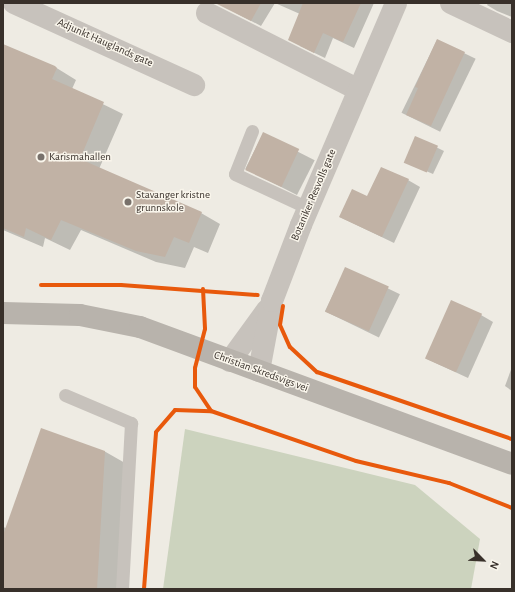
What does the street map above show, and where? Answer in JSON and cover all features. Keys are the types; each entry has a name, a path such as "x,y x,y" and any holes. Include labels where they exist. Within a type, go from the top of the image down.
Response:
{"main road":[{"name":"Christian Skredsvigs vei","path":"3,313 103,317 140,327 512,464"}],"street":[{"name":"Adjunkt Hauglands gate","path":"14,3 194,85"},
{"name":"Botaniker Resvolls gate","path":"259,371 272,301 308,208 396,3"},
{"path":"451,3 512,32"},
{"path":"207,13 359,90"},
{"name":"Botaniker Resvolls gate","path":"223,358 272,301"}],"lane":[{"path":"252,131 235,174 308,208"},
{"path":"65,395 131,423 122,589"}],"green space":[{"path":"185,429 415,485 480,539 471,589 163,589"}],"building":[{"path":"215,3 261,3 251,21"},
{"path":"303,3 361,3 343,42 323,33 314,53 288,40"},
{"path":"437,39 465,52 431,126 406,115 418,88 415,87"},
{"path":"3,44 55,66 57,68 52,79 104,102 80,159 202,212 189,243 174,237 165,257 136,251 61,220 51,240 26,228 24,237 3,228"},
{"path":"263,132 299,149 282,187 245,170"},
{"path":"415,136 438,146 427,172 404,163"},
{"path":"381,167 409,179 382,237 339,217 352,189 367,196"},
{"path":"345,267 389,287 369,331 325,312"},
{"path":"451,300 482,314 456,372 425,358"},
{"path":"41,428 105,451 97,589 3,589 3,535"}],"cycle path":[{"path":"41,285 121,285 258,295"},
{"path":"203,289 205,329 195,368 195,387 211,411"},
{"path":"283,306 280,325 290,347 317,372 512,439"},
{"path":"144,589 156,432 175,410 211,411 356,461 449,483 512,508"}],"place":[{"name":"Karismahallen","path":"41,157"},
{"name":"Stavanger kristne grunnskole","path":"128,202"}]}
